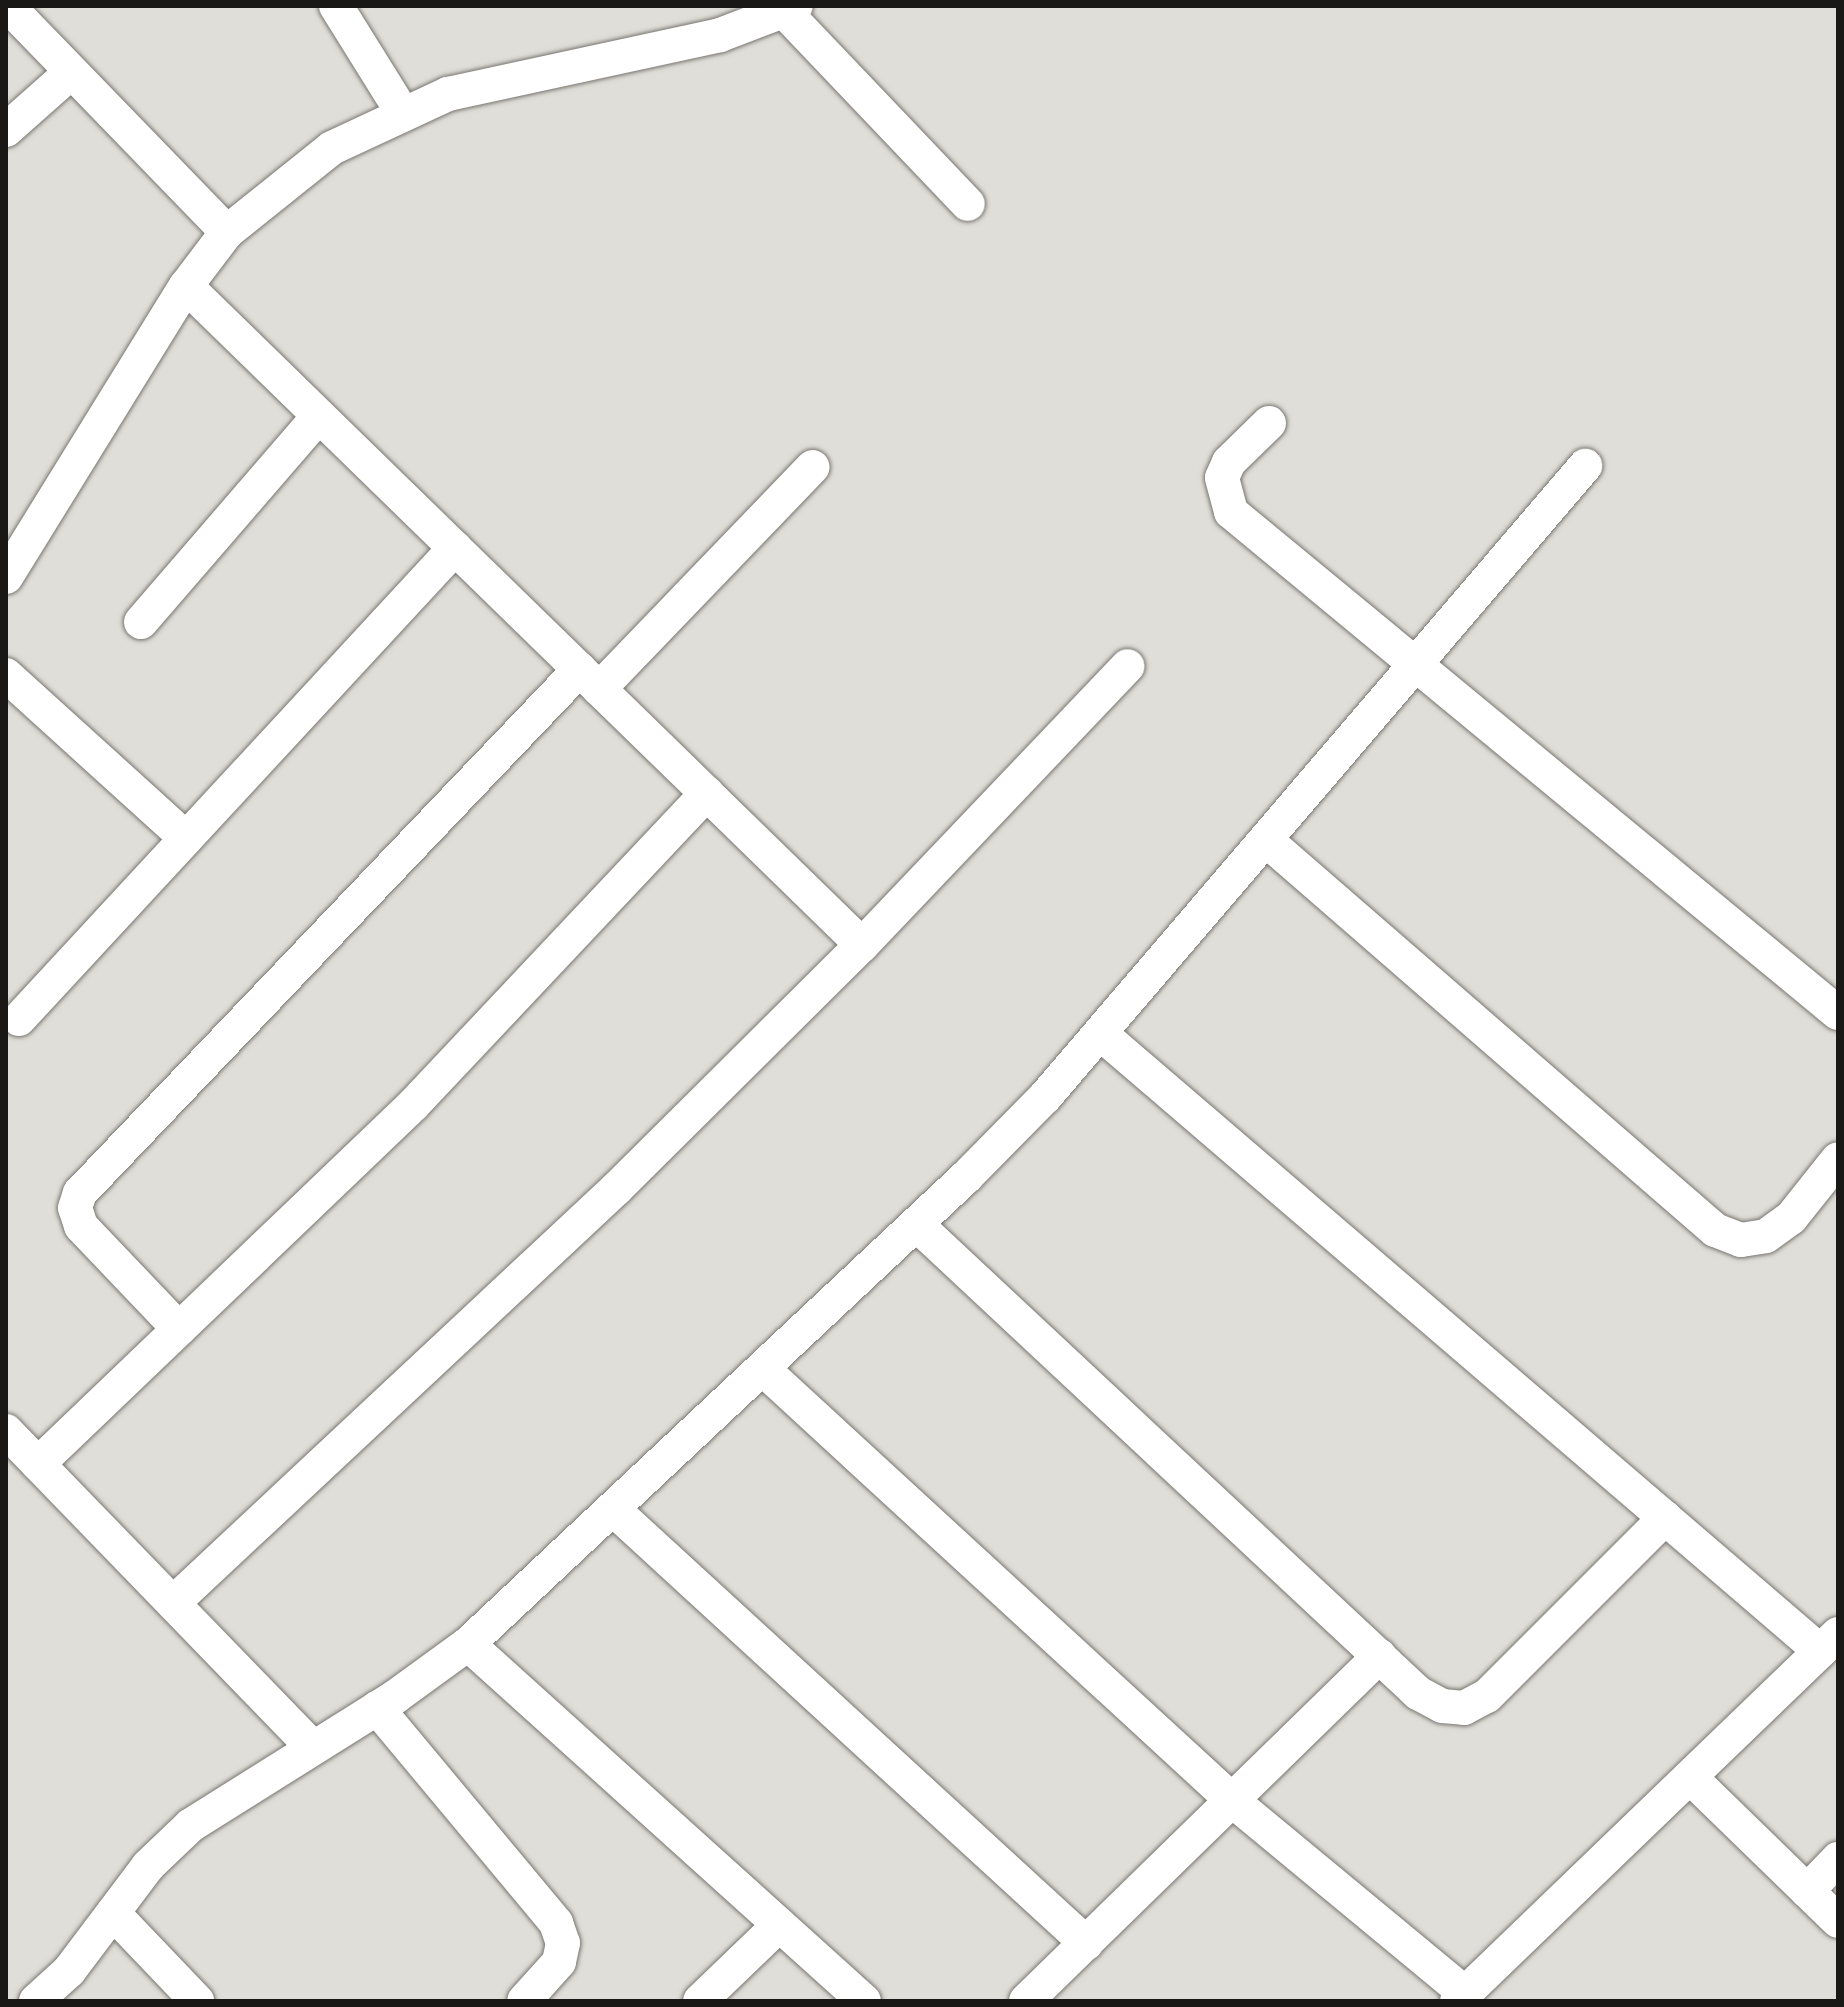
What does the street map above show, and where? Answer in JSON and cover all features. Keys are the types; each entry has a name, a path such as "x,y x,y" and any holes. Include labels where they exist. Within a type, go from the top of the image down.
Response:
{"street":[{"path":"8,6 69,74 227,232"},
{"path":"336,6 402,112"},
{"path":"6,577 186,286 227,232 332,148 402,112 448,94 720,35 790,9 968,204"},
{"path":"6,130 69,74"},
{"path":"186,286 862,945"},
{"path":"141,622 319,416"},
{"path":"1269,423 1229,462 1222,478 1231,512 1838,1013"},
{"path":"36,2001 69,1971 148,1866 191,1825 377,1708 468,1644 916,1224 1045,1097 1585,466"},
{"path":"179,1329 81,1226 75,1208 80,1193 589,679 813,467"},
{"path":"19,1019 455,548"},
{"path":"173,1603 536,1265 862,945 1128,666"},
{"path":"6,675 186,838"},
{"path":"38,1464 414,1104 707,793"},
{"path":"1266,840 1715,1230 1741,1240 1766,1236 1791,1218 1838,1159"},
{"path":"763,1369 1234,1802 1461,1997 1833,1639 1665,1518 1100,1033"},
{"path":"916,1224 1418,1693 1442,1706 1464,1708 1487,1696 1665,1518"},
{"path":"6,1431 313,1748"},
{"path":"614,1510 1086,1943"},
{"path":"468,1644 864,2001"},
{"path":"1026,2001 1234,1802 1380,1656"},
{"path":"377,1708 556,1923 563,1943 559,1962 524,2001"},
{"path":"1690,1777 1838,1921"},
{"path":"1807,1891 1838,1859"},
{"path":"113,1913 197,2001"},
{"path":"700,2001 779,1925"}]}
